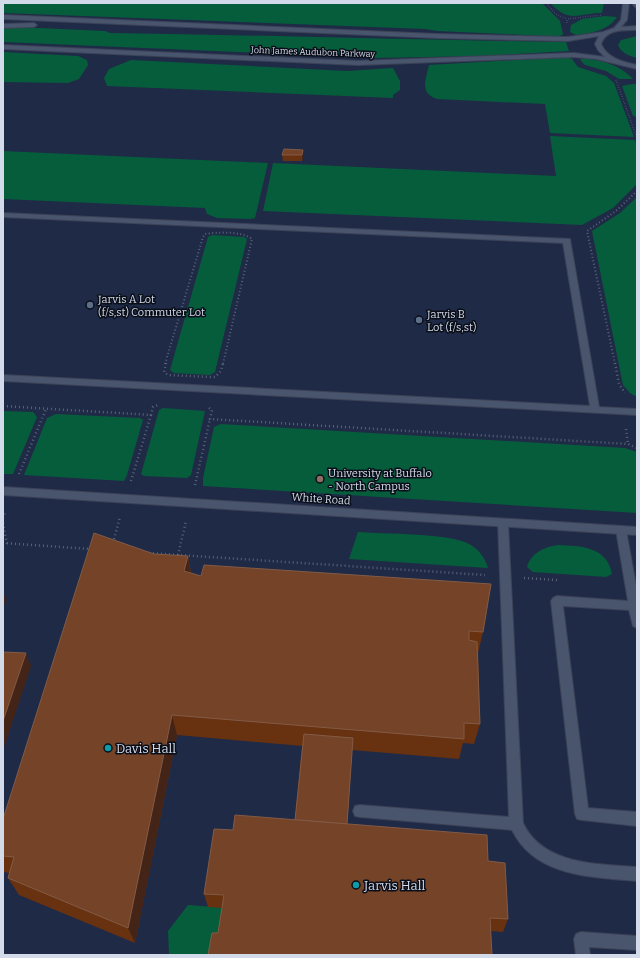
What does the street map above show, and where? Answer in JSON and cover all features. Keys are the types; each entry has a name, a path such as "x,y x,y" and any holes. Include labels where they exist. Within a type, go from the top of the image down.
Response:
{"main road":[{"path":"616,30 624,20 626,3"},
{"name":"John James Audubon Parkway","path":"3,17 114,23 531,39 568,39 604,34 616,30 637,28"},
{"path":"3,26 114,23"},
{"path":"604,34 598,44 601,50 609,57 621,63"},
{"name":"John James Audubon Parkway","path":"3,48 358,64 568,55 596,57 637,67"},
{"path":"629,65 637,75"},
{"path":"3,215 567,241 595,410"},
{"path":"3,378 637,412"},
{"name":"White Road","path":"8,491 637,531"},
{"path":"503,523 516,824 524,839 540,855 550,860 572,866 637,874"},
{"path":"621,530 636,606 637,623"},
{"path":"636,606 557,601 582,814 637,819"},
{"path":"360,811 516,824"},
{"path":"583,955 581,939 637,943"}],"path":[{"path":"546,3 557,15 567,19"},
{"path":"612,77 617,82 637,138"},
{"path":"626,394 618,384 587,231 616,210 637,191"},
{"path":"212,233 249,236 252,239 220,373 211,377 170,375 165,373 164,369 203,237 205,234 212,233"},
{"path":"110,550 153,407 162,402"},
{"path":"178,555 212,410 206,405"},
{"path":"3,406 151,415"},
{"path":"8,491 46,409"},
{"path":"210,419 628,444 637,448"},
{"path":"626,428 628,444"},
{"path":"3,523 4,544 95,549"},
{"path":"148,553 560,580"}],"shaded area":[{"name":"University at Buffalo - North Campus","path":"3,3 637,3 637,955 3,955"}],"green space":[{"path":"3,3 542,3 560,21 563,34 560,36 547,36 437,31 425,29 3,13"},
{"path":"550,3 604,3 602,13 574,16 563,13"},
{"path":"605,16 617,17 604,28 587,34 576,35 570,32 571,25 582,19"},
{"path":"3,28 105,31 110,33 566,42 569,51 481,56 376,58 3,42"},
{"path":"637,36 637,58 626,54 618,45 621,40"},
{"path":"3,52 78,56 87,60 88,65 79,79 68,83 3,82"},
{"path":"567,57 572,59 578,67 606,76 614,83 634,137 550,133 545,104 437,99 428,93 425,85 429,65"},
{"path":"131,60 347,71 393,68 400,81 400,90 393,95 393,98 107,86 104,78 109,69"},
{"path":"580,60 603,61 623,70 633,79 619,79 606,71 585,65"},
{"path":"637,84 637,117 633,116 622,86"},
{"path":"550,136 635,140 637,146 637,184 613,208 582,225 263,211 273,163 556,176"},
{"path":"3,151 268,163 255,218 217,218 207,214 205,208 3,199"},
{"path":"637,197 637,397 630,393 623,385 592,231 620,213"},
{"path":"212,235 244,237 247,239 215,372 210,375 174,373 170,370 208,237"},
{"path":"163,408 205,411 191,475 187,478 144,476 141,474 159,410"},
{"path":"3,411 33,412 37,417 13,474 3,474"},
{"path":"56,414 140,418 143,420 124,481 24,475 47,418"},
{"path":"221,424 625,448 637,452 637,513 203,486 203,478 214,427"},
{"path":"358,532 432,536 460,540 473,546 479,551 488,568 349,559"},
{"path":"558,545 583,547 599,553 605,558 612,574 606,577 533,572 527,567 535,554 548,547"},
{"path":"188,905 227,908 214,955 169,955 168,931"}],"building":[{"path":"284,149 303,150 302,155 282,155"},
{"name":"Davis Hall","path":"94,533 154,554 188,556 184,571 201,576 204,565 491,584 483,632 469,631 469,640 477,642 480,724 464,723 464,739 172,715 128,928 8,878 14,857 3,856 3,819"},
{"path":"3,652 26,653 3,721"},
{"path":"304,734 353,738 347,824 295,820"},
{"name":"Jarvis Hall","path":"235,815 487,835 488,861 505,863 508,919 490,918 492,955 208,955 212,933 218,933 224,895 204,894 214,829 233,830"}],"place":[{"name":"Jarvis A Lot (f/s,st) Commuter Lot","path":"90,305"},
{"name":"Jarvis B Lot (f/s,st)","path":"419,320"},
{"name":"University at Buffalo - North Campus","path":"320,479"},
{"name":"Davis Hall","path":"108,748"},
{"name":"Jarvis Hall","path":"356,885"}]}
